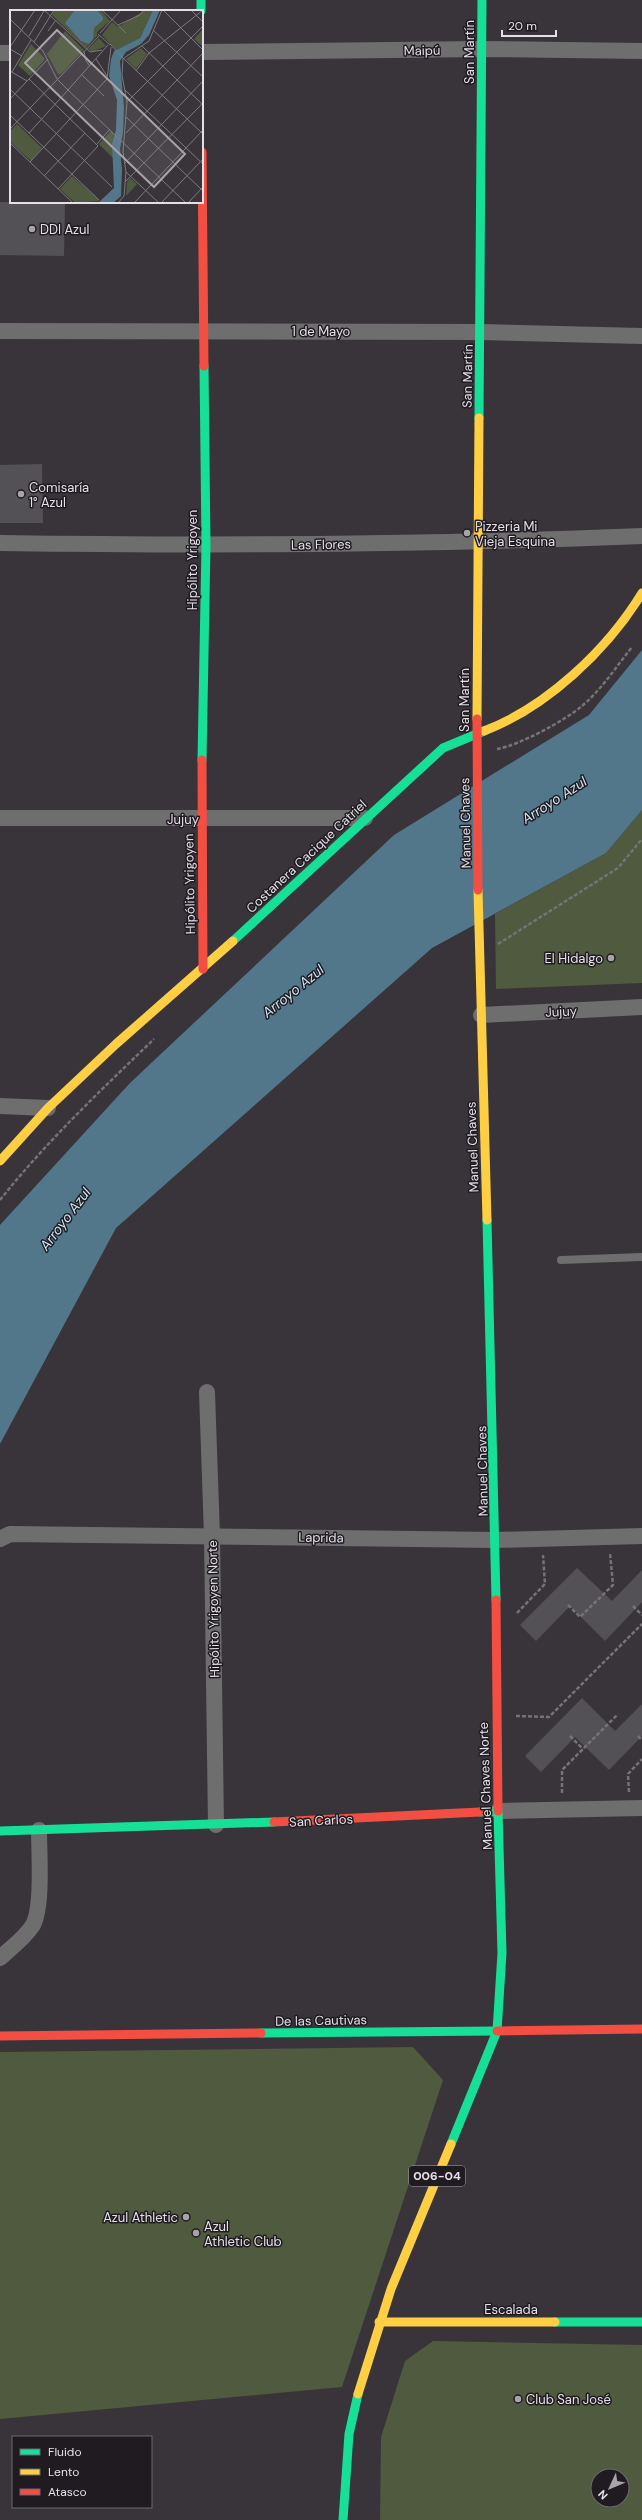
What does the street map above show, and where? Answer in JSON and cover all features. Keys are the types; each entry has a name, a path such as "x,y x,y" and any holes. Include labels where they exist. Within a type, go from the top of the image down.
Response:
{"main road":[{"name":"San Martín","path":"477,753 477,542 481,332 482,0"},
{"name":"Hipólito Yrigoyen","path":"203,203 206,546 201,820 203,969"},
{"name":"Costanera Cacique Catriel","path":"0,1161 48,1108 116,1044 203,969 365,818 443,748 459,738 477,733 502,723 560,684 591,659 618,630 642,593"},
{"name":"Manuel Chaves","path":"477,753 479,955 496,1540"},
{"name":"Manuel Chaves Norte","path":"496,1540 496,1715 502,1953 497,2031"},
{"name":"San Carlos","path":"0,1830 216,1826 498,1811"},
{"name":"De las Cautivas","path":"0,2036 642,2029"},
{"name":"006-04","path":"343,2520 346,2461 353,2414 379,2322 497,2031"},
{"name":"Escalada","path":"379,2322 642,2322"}],"street":[{"name":"Maipú","path":"203,52 482,49 642,51"},
{"name":"1 de Mayo","path":"0,331 481,332 642,336"},
{"name":"Las Flores","path":"0,543 206,546 477,542 642,536"},
{"name":"Jujuy","path":"0,818 201,820 365,818"},
{"name":"Jujuy","path":"481,1015 642,1007"},
{"path":"0,1106 48,1108"},
{"name":"Hipólito Yrigoyen Norte","path":"207,1392 212,1536 216,1826"},
{"name":"Laprida","path":"0,1539 10,1534 496,1540 642,1536"},
{"name":"San Carlos","path":"498,1811 636,1808"},
{"path":"0,1958 23,1939 33,1924 38,1907 39,1830"}],"lane":[{"path":"561,1260 642,1257"}],"path":[{"path":"477,753 502,748 533,735 581,706 602,686 633,645"},
{"path":"479,955 618,868 642,839"},
{"path":"0,1200 33,1159 62,1128 158,1036"},
{"path":"568,1605 580,1617 613,1585 609,1537"},
{"path":"496,1625 505,1625 545,1584 543,1539"},
{"path":"633,1606 642,1615"},
{"path":"496,1715 549,1717 642,1624"},
{"path":"562,1810 562,1770 618,1714"},
{"path":"570,1736 583,1749"},
{"path":"638,1736 642,1740"},
{"path":"636,1808 628,1774 642,1760"}],"green space":[{"path":"642,810 642,983 496,989 495,914 606,853"},
{"name":"Azul Athletic Club","path":"413,2047 443,2080 342,2387 0,2419 0,2052"},
{"name":"Club San José","path":"433,2341 642,2345 642,2520 380,2520 381,2437 405,2361"}],"water":[{"name":"Arroyo Azul","path":"642,650 642,810 606,853 432,948 116,1228 0,1444 0,1225 130,1083 394,835 589,715"}],"building":[{"name":"DDI Azul","path":"0,202 65,203 64,256 0,255"},
{"name":"Comisaría 1° Azul","path":"42,464 43,523 0,523 0,465"},
{"path":"577,1568 612,1601 642,1570 642,1602 605,1641 570,1606 536,1641 520,1625"},
{"path":"582,1698 615,1731 642,1704 642,1736 609,1770 575,1737 541,1772 525,1756"}],"traffic: fast":[{"path":"201,0 201,10"},
{"path":"479,418 482,0"},
{"path":"202,760 206,546 204,366"},
{"path":"233,941 443,748 484,731"},
{"path":"487,1220 496,1600"},
{"path":"451,2144 497,2031 502,1953 498,1811 480,1812"},
{"path":"0,1831 274,1822"},
{"path":"261,2033 497,2031"},
{"path":"555,2322 642,2322"},
{"path":"343,2520 349,2434 358,2394"}],"traffic: slow":[{"path":"477,719 479,418"},
{"path":"484,731 507,721 530,707 552,692 574,674 611,635 628,614 642,593"},
{"path":"478,890 487,1220"},
{"path":"0,1161 48,1108 116,1044 233,941"},
{"path":"358,2394 391,2289 451,2144"},
{"path":"379,2322 555,2322"}],"traffic: jam":[{"path":"202,203 204,366"},
{"path":"477,719 478,890"},
{"path":"202,760 203,969"},
{"path":"496,1600 498,1811"},
{"path":"274,1822 480,1812"},
{"path":"497,2031 642,2029"},
{"path":"0,2036 261,2033"}],"place":[{"name":"DDI Azul","path":"32,229"},
{"name":"Comisaría 1° Azul","path":"21,494"},
{"name":"Pizzeria Mi Vieja Esquina","path":"467,533"},
{"name":"El Hidalgo","path":"611,958"},
{"name":"Azul Athletic","path":"186,2217"},
{"name":"Azul Athletic Club","path":"196,2233"},
{"name":"Club San José","path":"518,2399"}]}
